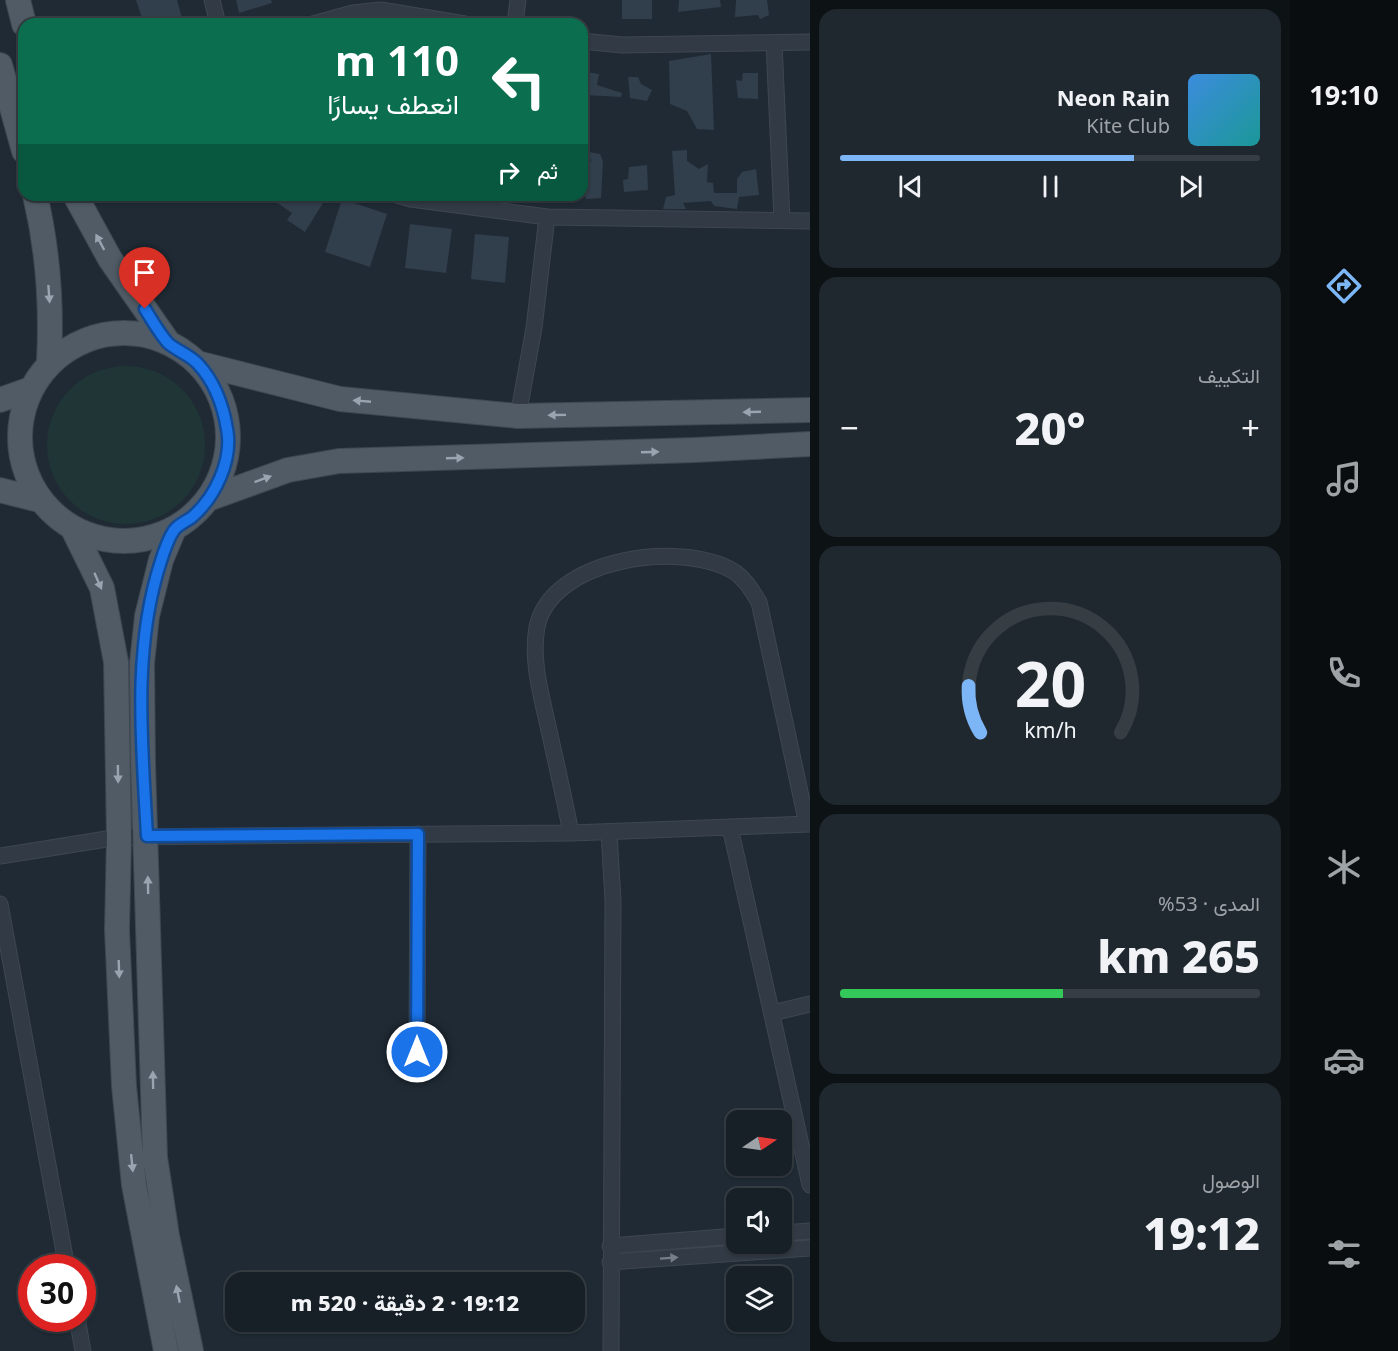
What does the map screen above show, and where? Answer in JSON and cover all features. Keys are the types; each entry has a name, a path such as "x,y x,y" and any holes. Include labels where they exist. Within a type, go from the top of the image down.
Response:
{"main road":[{"path":"18,0 22,18"},
{"path":"0,64 18,129"},
{"path":"36,201 46,256 50,300 49,361"},
{"path":"78,201 110,259 168,342"},
{"path":"0,490 39,500 73,529 103,540 135,542 174,529 192,517 208,500 218,482 226,459 228,432 219,395 197,363 168,342 143,334 105,334 71,347 49,361 31,389 21,418 21,456 39,500"},
{"path":"197,363 340,399 518,416 810,410"},
{"path":"0,400 31,389"},
{"path":"208,500 288,470 339,461 695,450 810,444"},
{"path":"73,529 102,588 116,662 119,837 117,930 124,1086 134,1185 166,1351"},
{"path":"174,529 161,560 147,616 142,663 155,1156 167,1236 190,1351"}],"street":[{"path":"212,0 216,18"},
{"path":"516,18 518,0"},
{"path":"335,18 353,13 381,10 429,18"},
{"path":"588,42 622,45 810,42"},
{"path":"774,43 782,220"},
{"path":"426,201 547,217 810,221"},
{"path":"518,416 534,328 547,217"},
{"path":"0,856 119,837 571,833 809,824 759,602 749,586 735,572 716,562 692,558 630,560 573,578 558,589 544,606 537,625 536,669 571,833"},
{"path":"730,827 806,1152 810,1185"},
{"path":"609,832 614,901 611,1351"},
{"path":"417,1052 418,834"},
{"path":"0,904 65,1254"},
{"path":"772,1013 810,1004"},
{"path":"792,1232 810,1231"},
{"path":"610,1246 726,1237"},
{"path":"610,1262 810,1248"},
{"path":"79,1332 82,1351"}],"green space":[{"path":"126,366 141,367 156,372 170,379 182,389 192,401 199,415 204,430 204,460 199,475 192,489 182,501 170,511 156,518 141,523 126,524 111,523 96,518 82,511 70,501 60,489 53,475 48,460 47,445 48,430 53,415 60,401 70,389 82,379 96,372 111,367"}],"building":[{"path":"136,0 177,0 182,18 142,18"},
{"path":"236,0 271,0 272,3 239,13"},
{"path":"622,0 652,0 652,19 622,19"},
{"path":"679,0 720,0 721,7 678,12"},
{"path":"736,0 767,0 769,15 760,19 758,15 735,17"},
{"path":"711,54 714,130 697,129 687,111 670,104 669,61"},
{"path":"588,72 599,74 597,85 622,93 621,97 588,95"},
{"path":"743,73 758,73 758,99 738,98 736,80 742,81"},
{"path":"628,77 638,77 641,84 652,90 647,101 630,98"},
{"path":"687,150 687,161 699,169 708,164 707,182 713,183 714,193 737,193 737,179 742,172 756,169 759,195 739,197 737,209 714,206 711,201 683,203 686,209 663,209 666,197 675,195 672,151"},
{"path":"589,152 600,154 603,161 601,198 588,199 588,161 591,162"},
{"path":"647,165 648,190 624,192 623,180 628,179 629,167"},
{"path":"324,201 305,232 287,220 292,213 276,202"},
{"path":"341,201 348,201 387,214 370,267 325,252"},
{"path":"410,224 452,229 446,273 405,268"},
{"path":"475,234 509,237 505,283 471,279"}],"route":[{"path":"145,309 168,342 197,363 219,395 228,432 226,459 218,482 208,500 192,517 174,529 161,560 147,616 142,663 143,764 147,836 418,834 417,1052"}]}
